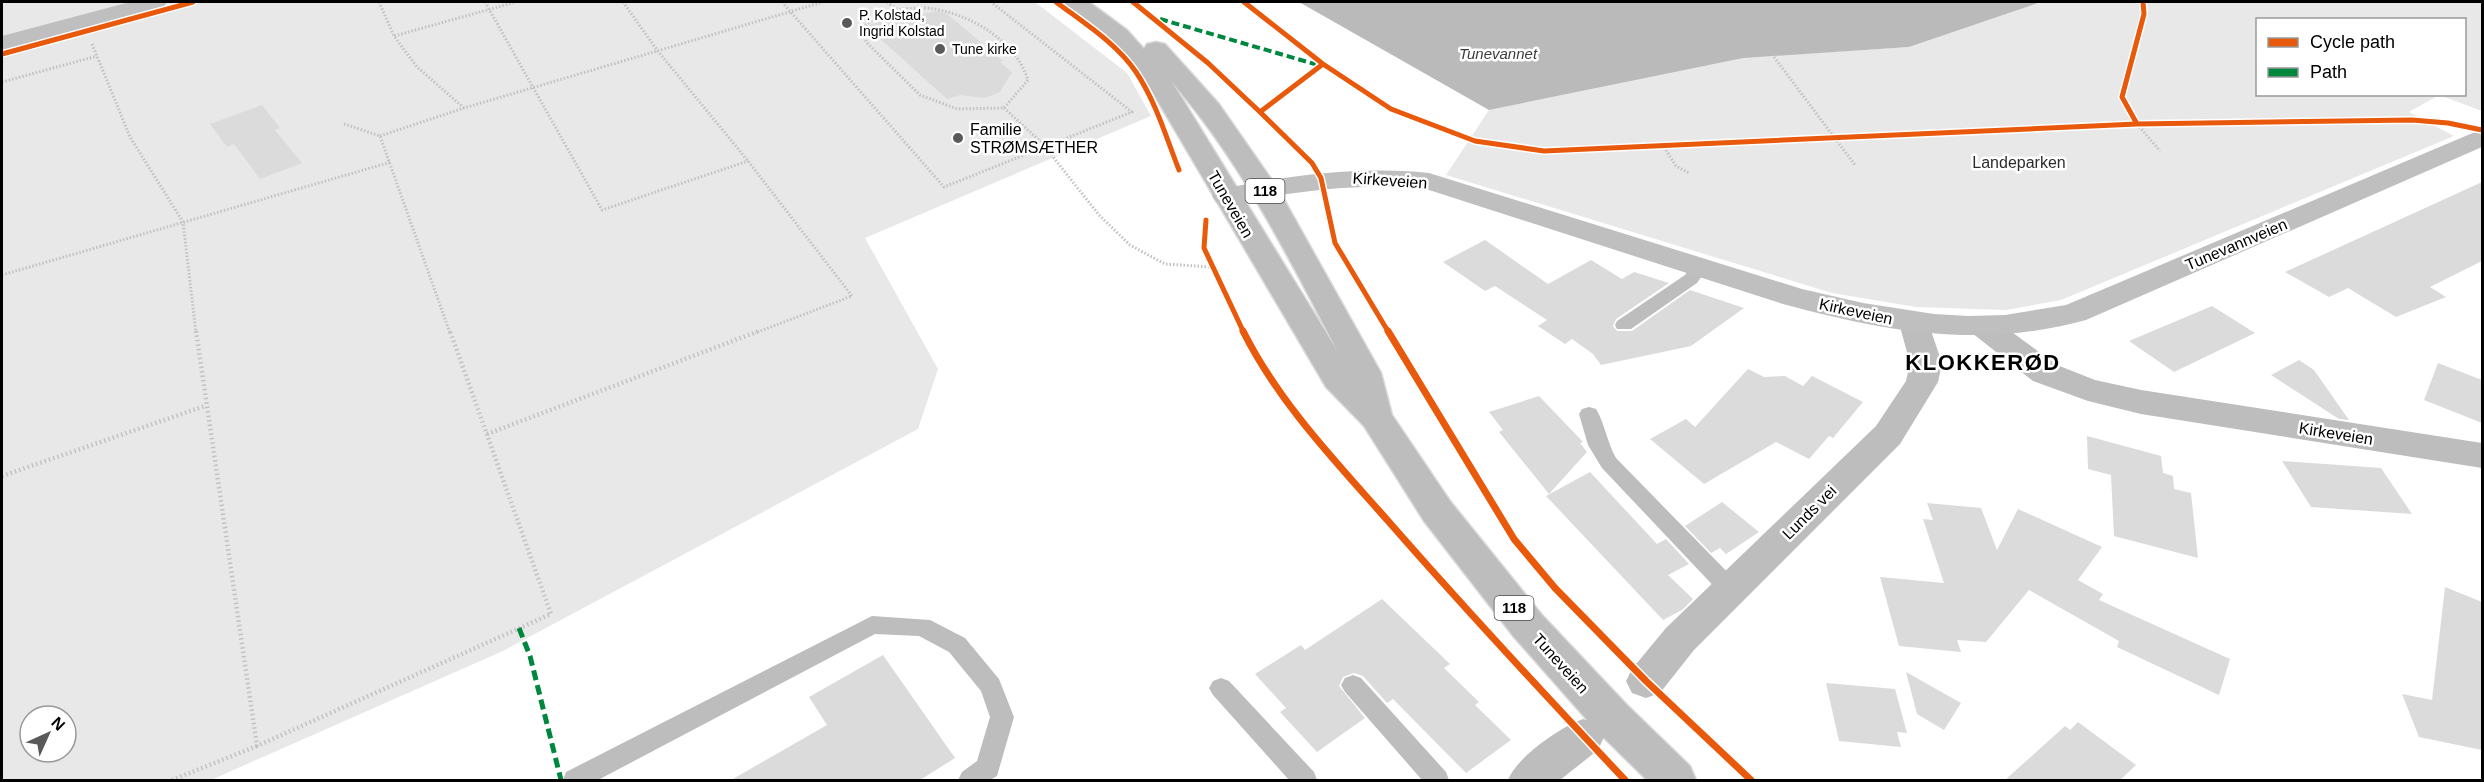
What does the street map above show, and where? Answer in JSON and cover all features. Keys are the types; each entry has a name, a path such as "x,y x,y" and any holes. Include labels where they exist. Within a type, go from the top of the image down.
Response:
{"main road":[{"name":"Tuneveien","path":"1075,2 1118,35 1156,77 1338,379 1376,418 1437,511 1528,626 1612,718 1675,780"},
{"name":"Tuneveien","path":"1100,2 1172,64 1210,110 1264,189 1298,247 1365,373 1376,418"},
{"name":"Lunds vei","path":"1646,681 1680,639 1888,435 1922,382 1926,363 1915,323"},
{"name":"Kirkeveien","path":"1983,326 2045,373 2088,390 2141,402 2482,456"},
{"path":"1529,780 1583,738"}],"street":[{"path":"2,43 155,2"},
{"name":"Tunevannveien","path":"1983,326 2025,325 2075,313 2482,137"},
{"name":"Kirkeveien","path":"1226,196 1321,178 1384,176 1429,181 1699,267 1852,312 1915,323 1983,326"}],"lane":[{"path":"1624,326 1691,279 1699,267"},
{"path":"1589,414 1598,445 1610,463 1731,590"},
{"path":"574,780 872,625 922,627 957,645 991,686 1002,717 988,768 971,780"},
{"path":"1353,686 1437,780"},
{"path":"1221,688 1305,780"}],"path":[{"path":"379,2 394,36 417,67 464,108"},
{"path":"485,2 602,210 748,161"},
{"path":"394,36 516,2"},
{"path":"487,434 852,296 748,161 657,50 623,2"},
{"path":"782,2 944,187 1132,112 991,2"},
{"path":"344,124 380,136 464,108 823,2"},
{"path":"887,2 896,9"},
{"path":"928,7 966,15 992,32 1025,67 1028,80 1017,96 1004,108 957,108 920,95 866,42 863,27 875,17 896,9 928,7"},
{"path":"83,21 130,137 183,222 205,406 257,746"},
{"path":"2,82 97,56"},
{"path":"1774,57 1855,165"},
{"path":"1004,108 1046,147 1071,182 1108,224 1143,254 1166,265 1211,267"},
{"path":"2132,115 2160,151"},
{"path":"2125,124 2149,124"},
{"path":"172,780 257,746 551,614 380,136"},
{"path":"1824,139 1847,138"},
{"path":"1654,147 1676,146"},
{"path":"1664,147 1676,166 1689,173"},
{"path":"2,275 391,162"},
{"path":"1208,258 1216,277"},
{"path":"2,476 205,406"}],"green space":[{"path":"2,2 1035,2 1127,73 1151,116 865,238 938,369 918,429 503,651 211,780 2,780"},
{"name":"Landeparken","path":"2041,2 2482,2 2482,111 2442,96 2466,96 2466,18 2256,18 2256,96 2437,96 2409,112 2454,136 2061,300 2006,310 1916,307 1832,293 1446,175 1489,110 1743,57 1909,47"}],"water":[{"name":"Tunevannet","path":"1299,2 2041,2 1909,47 1743,58 1489,110"}],"building":[{"name":"Tune kirke","path":"916,9 921,14 938,11 947,14 1003,61 1000,62 1012,72 1000,92 985,98 960,95 947,99 866,26"},
{"path":"262,105 280,128 275,130 302,163 260,179 234,144 227,147 210,124"},
{"path":"2482,182 2482,261 2430,287 2446,297 2396,317 2348,288 2329,297 2285,272"},
{"path":"1485,240 1548,284 1591,260 1622,279 1634,272 1669,283 1616,319 1613,326 1617,331 1632,331 1690,290 1744,308 1691,346 1601,365 1593,354 1572,339 1565,344 1538,326 1547,320 1495,286 1485,291 1443,262"},
{"path":"2212,306 2255,333 2174,372 2129,341"},
{"path":"2299,360 2314,370 2349,420 2339,419 2271,375"},
{"path":"2438,363 2482,380 2482,423 2424,400"},
{"path":"1748,369 1764,377 1785,376 1803,386 1812,376 1863,402 1833,438 1829,436 1809,459 1776,442 1704,484 1650,439 1686,419 1695,427"},
{"path":"1539,396 1583,442 1580,443 1587,452 1549,494 1499,432 1503,430 1489,412"},
{"path":"2087,436 2161,456 2163,473 2173,476 2174,489 2191,493 2198,558 2114,536 2111,475 2088,469"},
{"path":"2282,461 2381,468 2412,514 2311,507"},
{"path":"1590,472 1657,544 1666,539 1689,564 1668,575 1693,599 1682,610 1663,620 1546,496"},
{"path":"1722,502 1759,532 1726,554 1720,548 1711,553 1685,526"},
{"path":"1927,503 1981,508 1997,550 2018,509 2102,547 2078,580 2103,594 2099,600 2230,659 2219,695 2117,647 2119,641 2029,590 1986,642 1957,640 1961,652 1899,646 1880,577 1944,583 1923,519 1933,520"},
{"path":"2445,587 2482,602 2482,750 2419,737 2402,694 2432,700"},
{"path":"1382,599 1450,664 1444,668 1479,702 1475,705 1511,740 1466,773 1393,699 1387,703 1363,676 1354,673 1343,677 1339,686 1365,718 1317,752 1280,712 1286,708 1255,674 1301,645 1305,650"},
{"path":"883,655 955,758 920,780 731,780 827,725 809,697"},
{"path":"1906,672 1961,703 1944,730 1917,714"},
{"path":"1826,683 1895,689 1907,733 1897,732 1901,747 1839,741"},
{"path":"2078,722 2136,765 2120,780 2005,780 2065,726 2070,730"}],"marked path":[{"path":"1160,19 1318,65"},
{"path":"519,628 530,656 561,780"}],"cycle path":[{"path":"2,54 193,2"},
{"path":"1056,2 1104,38 1135,71 1153,105 1179,170"},
{"path":"1133,2 1208,63 1260,112"},
{"path":"1244,2 1323,64 1391,109 1475,141 1544,151 2137,124 2412,120 2448,123 2482,130"},
{"path":"2137,124 2122,97 2144,14 2143,2"},
{"path":"1323,64 1260,112 1312,163 1321,178 1335,243 1514,539 1555,588 1646,681 1751,780"},
{"path":"1206,220 1204,248 1211,267 1254,353 1303,425 1499,647 1625,780"}],"place":[{"name":"P. Kolstad, Ingrid Kolstad","path":"847,23"},
{"name":"Tune kirke","path":"940,49"},
{"name":"Familie STRØMSÆTHER","path":"958,138"}],"district":[{"name":"KLOKKERØD","path":"1983,362"}]}
